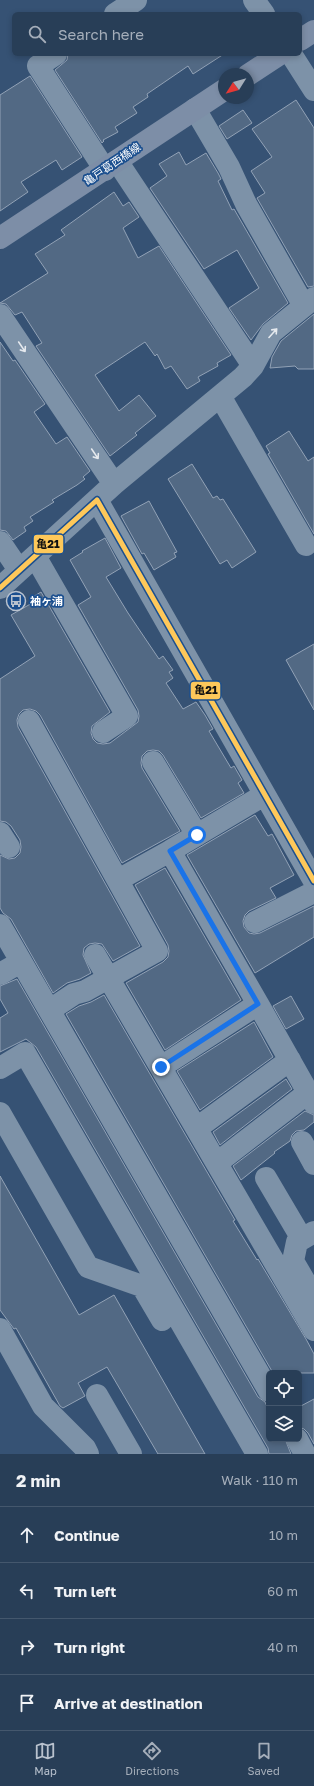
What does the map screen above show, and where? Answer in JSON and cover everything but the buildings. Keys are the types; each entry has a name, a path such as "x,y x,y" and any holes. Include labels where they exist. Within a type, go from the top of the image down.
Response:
{"main road":[{"path":"302,39 314,31"},
{"path":"254,71 277,56"},
{"name":"亀戸葛西橋線","path":"0,238 218,94"}],"street":[{"path":"118,12 136,0"},
{"path":"254,0 263,12"},
{"path":"53,56 38,66 111,165 253,366"},
{"path":"292,56 314,90"},
{"path":"0,588 114,484 243,377 253,366 271,333 309,302 246,204 229,167 195,109"},
{"path":"0,315 114,484"},
{"path":"220,396 306,546"},
{"path":"97,500 314,881"},
{"path":"0,542 27,563 127,716 102,732"},
{"path":"29,721 157,951 85,991 74,994 50,1010"},
{"path":"153,762 197,835"},
{"path":"118,880 264,795"},
{"path":"170,851 311,1097 217,1163"},
{"path":"255,922 314,892"},
{"path":"0,925 266,1386"},
{"path":"95,954 314,1330"},
{"path":"0,974 21,962"},
{"path":"161,1067 258,1004"},
{"path":"0,1068 25,1053 257,1454"},
{"path":"197,1128 290,1060"},
{"path":"0,1113 88,1267 142,1286 241,1454"},
{"path":"302,1142 314,1164"},
{"path":"266,1178 308,1236 298,1242 293,1261 314,1297"},
{"path":"0,1329 43,1406 85,1448 88,1454"},
{"path":"97,1395 131,1454"},
{"path":"299,1442 305,1454"}],"transit line":[{"name":"亀21","path":"97,500 314,881"},
{"name":"亀21","path":"0,588 97,500"}],"place":[{"name":"袖ヶ浦","path":"16,601"}],"route":[{"path":"161,1067 258,1004 170,851 197,835"}]}
